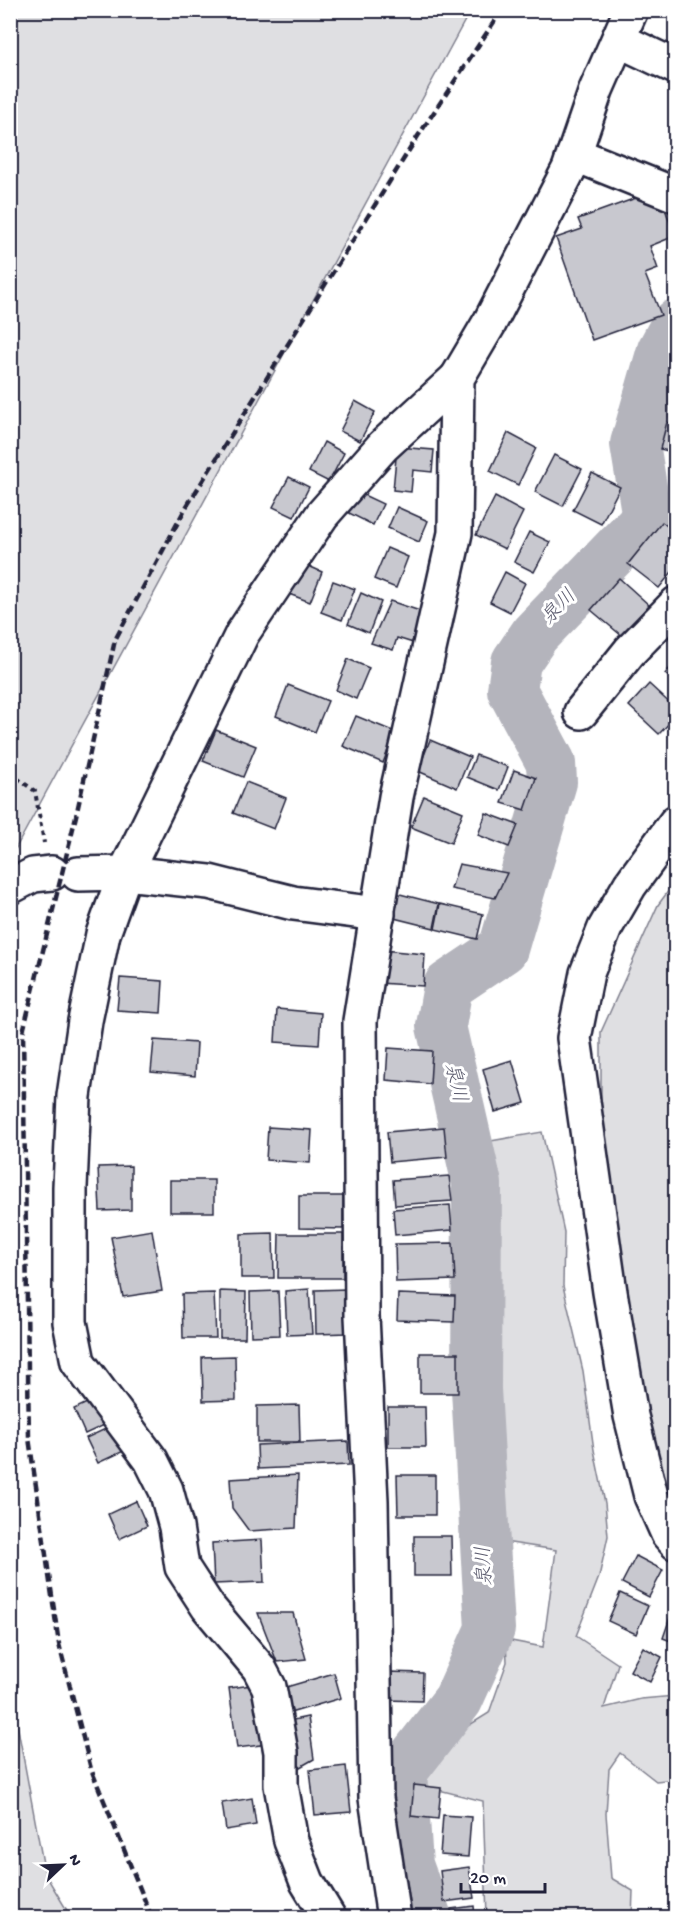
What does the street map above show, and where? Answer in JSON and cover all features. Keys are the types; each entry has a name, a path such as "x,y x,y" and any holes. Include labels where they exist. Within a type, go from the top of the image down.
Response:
{"street":[{"path":"329,1917 307,1882 291,1841 281,1785 281,1752 269,1687 259,1668 208,1607 182,1567 176,1527 166,1490 151,1460 78,1362 70,1322 70,1187 74,1096 85,1021 103,934 125,873 242,634 322,515 383,446 457,378 490,322 569,169 596,90 625,25 675,67"},
{"path":"574,154 675,195"},
{"path":"394,1917 376,1798 370,1501 362,1316 360,1021 396,797 455,533 457,378"},
{"path":"581,712 630,651 675,604"},
{"path":"675,822 630,885 605,928 586,973 574,1038 608,1280 631,1416 651,1496 668,1534 675,1543"},
{"path":"10,887 33,875 125,873 209,882 292,903 378,914"}],"path":[{"path":"10,773 34,791 60,873"}],"shaded area":[{"path":"10,11 470,11 11,857"},
{"path":"675,882 675,1500 668,1485 646,1414 601,1120 601,1032 658,905"},
{"path":"542,1132 564,1232 563,1286 583,1371 594,1450 605,1503 608,1536 599,1577 576,1636 618,1664 604,1708 641,1699 675,1696 675,1779 656,1781 620,1753 609,1769 606,1814 611,1878 633,1891 632,1918 487,1917 483,1801 423,1786 442,1742 489,1713 507,1662 506,1640 543,1647 556,1550 497,1541 488,1324 489,1194 479,1143"},
{"path":"11,1691 45,1874 71,1917 11,1917"}],"building":[{"path":"658,190 675,236 650,246 658,269 645,274 661,315 592,340 556,238 582,229 578,219"},
{"path":"355,401 375,412 360,441 340,431"},
{"path":"667,422 676,424 676,453 660,449"},
{"path":"508,433 536,448 518,485 490,471"},
{"path":"324,442 344,453 329,482 309,472"},
{"path":"397,447 434,450 432,472 413,470 411,492 393,490"},
{"path":"554,455 582,469 563,506 535,492"},
{"path":"592,473 620,487 601,524 573,510"},
{"path":"289,477 309,487 294,517 273,507"},
{"path":"353,490 383,504 373,525 343,510"},
{"path":"495,497 523,512 505,549 476,535"},
{"path":"397,507 428,521 419,542 388,528"},
{"path":"662,522 676,533 676,567 659,588 628,564"},
{"path":"529,532 550,542 534,572 514,562"},
{"path":"387,548 408,557 396,588 374,579"},
{"path":"302,563 322,572 310,602 289,594"},
{"path":"505,572 525,583 510,612 490,602"},
{"path":"619,578 649,605 622,636 591,610"},
{"path":"333,581 355,589 342,620 321,612"},
{"path":"361,593 381,602 369,633 348,624"},
{"path":"390,601 423,612 413,643 397,638 393,650 371,643"},
{"path":"348,659 369,668 356,699 336,690"},
{"path":"676,661 676,683 665,674"},
{"path":"649,684 676,709 676,716 659,734 629,706"},
{"path":"288,685 328,701 315,732 276,716"},
{"path":"356,716 395,732 383,763 343,746"},
{"path":"216,730 256,746 243,777 203,761"},
{"path":"430,740 470,757 457,788 418,771"},
{"path":"476,755 508,767 499,790 467,777"},
{"path":"514,770 536,778 525,810 502,803"},
{"path":"246,782 286,798 274,829 233,813"},
{"path":"424,796 463,812 451,843 411,827"},
{"path":"486,813 518,825 509,847 478,835"},
{"path":"459,864 507,873 495,898 451,889"},
{"path":"396,893 439,904 434,928 378,914"},
{"path":"440,904 483,914 477,939 435,929"},
{"path":"382,950 425,954 423,986 379,983"},
{"path":"120,978 163,981 161,1013 117,1010"},
{"path":"277,1009 321,1013 319,1045 275,1042"},
{"path":"154,1040 197,1043 195,1076 151,1072"},
{"path":"388,1048 432,1051 430,1084 386,1080"},
{"path":"512,1060 525,1103 495,1112 483,1069"},
{"path":"268,1127 312,1130 310,1163 266,1160"},
{"path":"444,1127 447,1157 390,1162 387,1132"},
{"path":"131,1166 131,1210 100,1211 98,1167"},
{"path":"449,1176 452,1201 395,1205 393,1180"},
{"path":"170,1180 214,1180 214,1212 170,1212"},
{"path":"299,1196 343,1196 343,1229 299,1228"},
{"path":"450,1205 452,1230 395,1235 393,1209"},
{"path":"152,1230 162,1291 123,1297 111,1237"},
{"path":"273,1233 274,1278 241,1278 241,1234"},
{"path":"279,1234 343,1234 343,1278 278,1278"},
{"path":"453,1243 455,1280 396,1282 395,1244"},
{"path":"309,1289 312,1334 287,1335 285,1291"},
{"path":"347,1289 348,1333 316,1334 315,1290"},
{"path":"220,1291 246,1292 245,1338 220,1338"},
{"path":"278,1291 280,1335 251,1336 250,1292"},
{"path":"214,1293 216,1338 183,1338 182,1294"},
{"path":"398,1294 455,1296 454,1322 397,1320"},
{"path":"420,1353 458,1353 458,1393 420,1393"},
{"path":"235,1356 236,1400 203,1401 202,1357"},
{"path":"102,1396 113,1421 85,1434 74,1409"},
{"path":"299,1405 300,1442 257,1442 257,1406"},
{"path":"388,1407 425,1407 426,1447 388,1447"},
{"path":"114,1425 126,1450 98,1463 86,1438"},
{"path":"348,1441 349,1465 258,1469 257,1445"},
{"path":"298,1475 296,1528 249,1531 232,1508 230,1479"},
{"path":"397,1475 435,1475 435,1515 398,1515"},
{"path":"136,1501 147,1526 119,1539 108,1514"},
{"path":"414,1536 451,1536 452,1576 414,1576"},
{"path":"262,1540 264,1582 214,1584 212,1543"},
{"path":"636,1556 663,1570 649,1597 622,1583"},
{"path":"620,1593 648,1606 636,1634 608,1621"},
{"path":"674,1606 676,1607 676,1643 663,1638"},
{"path":"258,1613 293,1613 306,1659 277,1662"},
{"path":"643,1647 662,1657 650,1682 630,1671"},
{"path":"387,1672 423,1673 422,1701 386,1700"},
{"path":"334,1673 341,1698 290,1713 283,1688"},
{"path":"260,1684 268,1744 237,1748 229,1688"},
{"path":"308,1717 314,1759 293,1771 283,1722"},
{"path":"346,1766 351,1812 315,1815 310,1770"},
{"path":"414,1785 441,1788 438,1819 411,1816"},
{"path":"252,1798 256,1825 226,1830 222,1803"},
{"path":"443,1815 471,1817 468,1857 440,1855"},
{"path":"469,1867 474,1898 444,1902 440,1871"},
{"path":"474,1906 475,1918 452,1918 451,1909"}],"waterway":[{"name":"泉川","path":"427,1918 408,1865 402,1772 458,1700 490,1629 476,1389 477,1184 441,1026 448,986 503,949 552,782 551,763 512,690 516,662 535,634 647,518 635,444 662,350 676,324"}],"railway":[{"path":"152,1918 91,1769 59,1644 29,1438 23,1032 76,816 115,640 185,509 418,136 502,10"}]}
